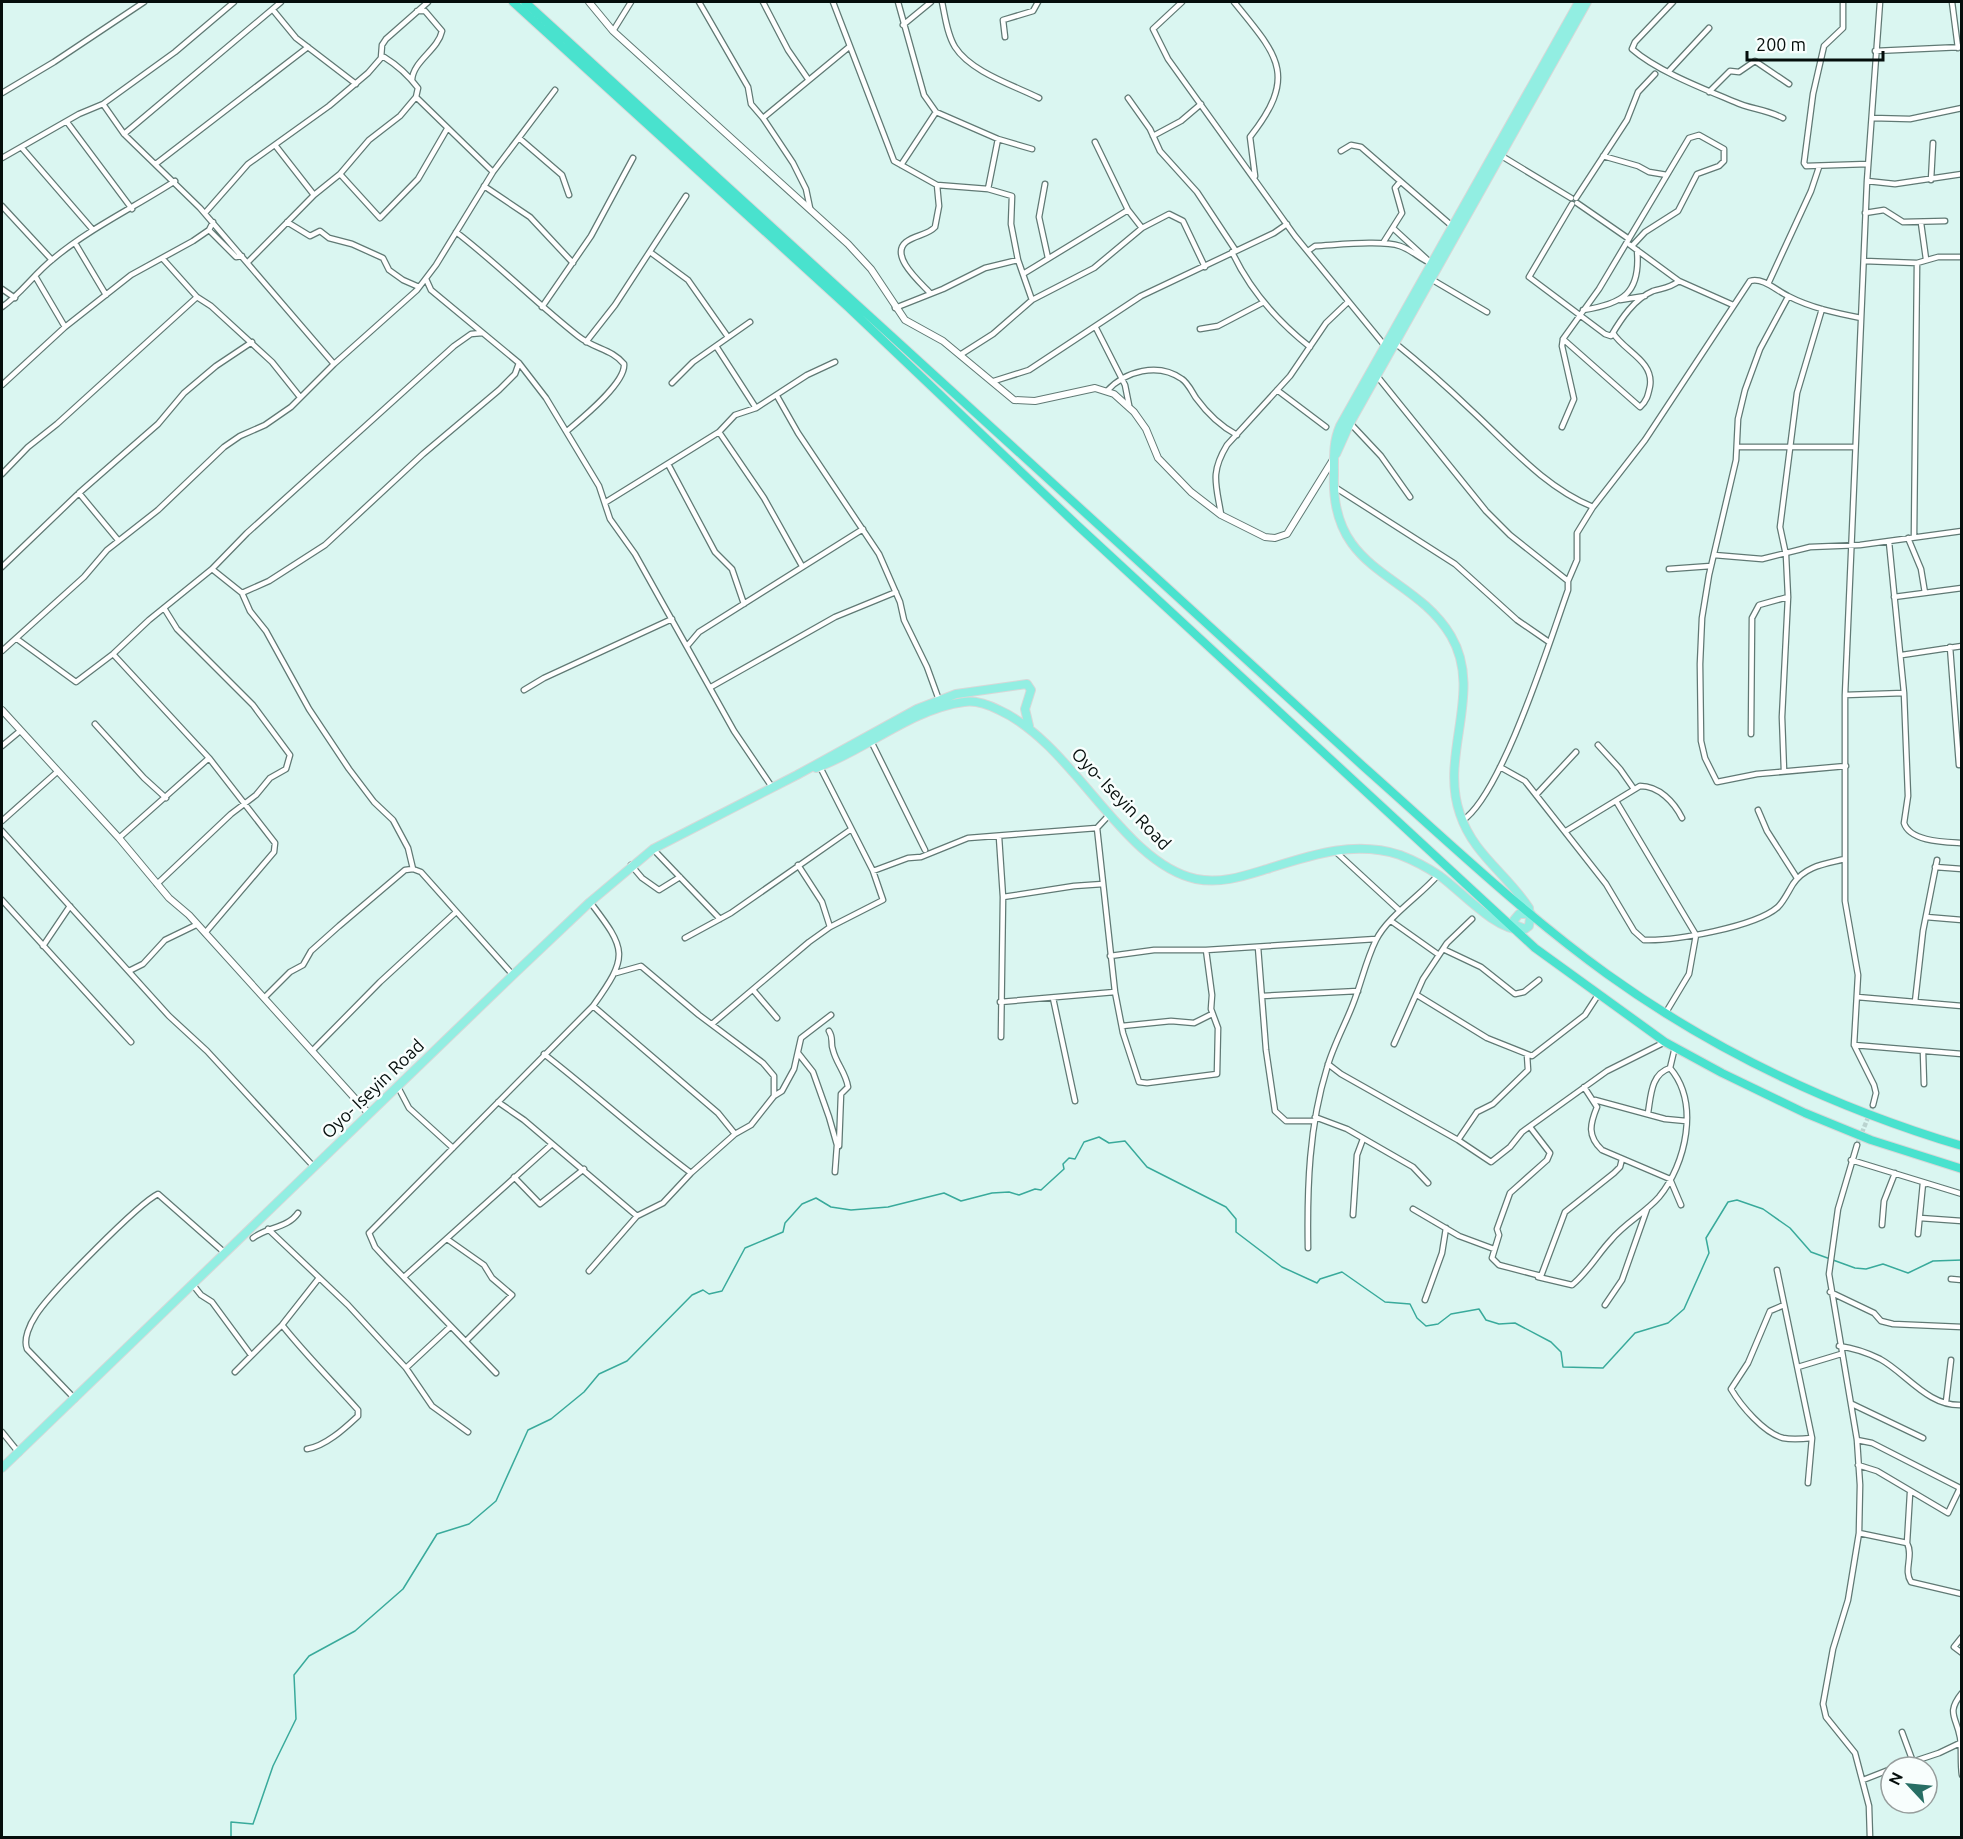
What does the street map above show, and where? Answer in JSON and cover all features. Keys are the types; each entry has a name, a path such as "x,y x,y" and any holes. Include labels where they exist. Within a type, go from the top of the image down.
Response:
{"highway":[{"path":"513,2 840,300 1077,525 1520,918 1594,964 1665,1014 1788,1081 1914,1132 1962,1146"},
{"path":"525,2 1364,767 1598,995 1665,1042 1805,1113 1871,1140 1962,1169"}],"main road":[{"path":"1334,458 1350,423 1431,279 1452,226 1579,2"},
{"path":"1520,918 1476,848 1462,821 1455,798 1454,775 1464,690 1464,670 1459,652 1442,623 1372,567 1353,546 1337,514 1333,486 1335,437 1385,346 1500,155 1587,2"},
{"name":"Oyo- Iseyin Road","path":"2,1468 513,975 631,865 653,849 797,775 883,726 939,700 975,690 1027,684 1031,690 1025,709 1029,726"},
{"name":"Oyo- Iseyin Road","path":"797,775 819,767 927,713 967,701 991,706 1029,726 1149,854 1166,867 1196,879 1210,881 1243,877 1310,855 1334,849 1357,848 1400,855 1438,874 1496,921 1520,918"}],"street":[{"path":"2,93 54,62 144,2"},
{"path":"2,158 103,104 175,52 234,2"},
{"path":"124,134 234,39 281,2"},
{"path":"205,213 248,164 356,84 381,58 382,45 386,39 428,2"},
{"path":"589,2 613,31 810,208 871,269 905,320 943,341 994,381 1014,400 1035,401 1082,390 1107,391 1129,405 1146,429 1162,463 1191,492 1221,515 1265,537 1281,537 1287,534 1334,458"},
{"path":"613,31 631,2"},
{"path":"699,2 748,87 751,104 763,118 806,189 810,208"},
{"path":"763,2 788,50 808,79"},
{"path":"833,2 882,126 891,155 900,165 937,185 988,189 1012,196 1011,224 1018,260 1032,300"},
{"path":"898,2 924,95 936,112 998,139 1032,149"},
{"path":"903,25 931,2"},
{"path":"942,2 951,39 962,55 979,68 1039,98"},
{"path":"1005,37 1003,20 1033,11 1038,2"},
{"path":"1182,2 1156,25 1153,32 1168,60 1256,178 1287,224 1385,346"},
{"path":"1234,2 1263,38 1279,68 1276,93 1266,114 1250,137 1256,178"},
{"path":"1673,2 1635,42 1632,49 1650,62 1709,92 1736,103 1764,108 1783,118"},
{"path":"1843,2 1843,26 1824,46 1813,94 1804,163 1806,166 1819,167 1868,164"},
{"path":"1873,1105 1876,1093 1874,1085 1854,1045 1857,997 1856,954 1845,901 1845,695 1849,546 1867,181 1880,2"},
{"path":"1875,51 1960,48 1952,2"},
{"path":"273,10 284,25 308,47 356,84"},
{"path":"412,80 412,74 433,49 442,31 425,11 417,11"},
{"path":"1669,71 1709,28"},
{"path":"763,118 849,46"},
{"path":"157,163 308,47"},
{"path":"248,262 314,195 340,174 369,140 400,116 416,97 418,88 412,80 389,60 381,58"},
{"path":"1709,92 1730,71 1739,72 1755,62 1789,84"},
{"path":"1647,295 1627,311 1611,336 1605,334 1582,312 1528,278 1574,201 1627,120 1638,92 1655,74"},
{"path":"2,651 84,578 118,540 158,510 234,439 265,425 300,397 418,288 426,279 493,172 555,90"},
{"path":"416,97 493,172"},
{"path":"1128,98 1153,135 1164,158 1197,192 1264,302 1279,321 1310,347"},
{"path":"103,104 124,134 157,163 205,213 334,364"},
{"path":"1153,135 1181,121 1201,104"},
{"path":"1872,118 1910,119 1962,108"},
{"path":"900,165 936,112"},
{"path":"67,122 132,209"},
{"path":"340,174 380,218 418,179 447,129"},
{"path":"1562,427 1574,399 1562,346 1563,339 1628,241 1693,134 1699,135 1724,150 1726,155 1719,166 1697,174 1678,211 1645,232 1632,246"},
{"path":"519,138 562,176 570,195"},
{"path":"988,189 998,139"},
{"path":"1095,142 1128,210 1142,228"},
{"path":"1930,180 1933,143"},
{"path":"275,145 314,195"},
{"path":"1341,151 1356,145 1452,226"},
{"path":"22,148 93,230"},
{"path":"1500,155 1574,201 1679,281 1733,305"},
{"path":"1603,156 1638,165 1649,172 1667,175"},
{"path":"542,307 573,263 633,158"},
{"path":"1768,284 1811,190 1819,167"},
{"path":"1867,181 1894,184 1962,174"},
{"path":"2,307 15,298 52,260 75,243 175,182"},
{"path":"1383,243 1394,229 1402,213 1395,188 1401,182"},
{"path":"1044,184 1038,217 1048,258"},
{"path":"930,293 902,259 901,250 906,242 936,227 939,206 937,185"},
{"path":"484,186 530,218 573,263"},
{"path":"586,342 615,305 686,196"},
{"path":"2,206 52,260"},
{"path":"1023,274 1128,210"},
{"path":"1866,213 1884,210 1903,222 1945,221"},
{"path":"960,355 993,334 1032,300 1104,261 1142,228 1169,214 1183,221 1205,267"},
{"path":"2,385 9,375 106,295 147,264 163,259 209,230 213,222"},
{"path":"287,222 310,236 320,231 329,238 352,244 383,258 389,270 403,280 418,288 431,290"},
{"path":"1922,223 1926,259"},
{"path":"994,381 1029,370 1096,328 1141,296 1274,233 1287,224"},
{"path":"1394,229 1435,265"},
{"path":"209,230 237,257 242,256"},
{"path":"456,232 491,259 542,307 586,342 613,353 625,368 597,405 567,431"},
{"path":"75,243 106,295"},
{"path":"1308,251 1316,246 1383,243 1404,248 1435,265"},
{"path":"1618,301 1632,290 1638,275 1637,250"},
{"path":"650,252 688,280 728,337"},
{"path":"1864,261 1917,263 1926,259 1962,257"},
{"path":"163,259 197,297 211,306 252,342 300,397"},
{"path":"895,308 985,268 1018,260"},
{"path":"1914,537 1917,263"},
{"path":"36,276 65,327"},
{"path":"426,279 431,290 485,333 529,374 567,431 606,502 610,519 621,531 688,645 734,731 772,787"},
{"path":"1431,279 1487,312"},
{"path":"1582,312 1647,295 1679,281"},
{"path":"1462,821 1473,814 1483,800 1500,767 1568,590 1568,581 1577,560 1577,533 1593,507 1645,440 1750,281 1768,284 1788,297 1822,309 1861,318"},
{"path":"2,289 15,298"},
{"path":"2,474 28,447 57,424 197,297"},
{"path":"1788,297 1751,370 1738,419 1737,447 1702,618 1701,741 1705,758 1717,782 1784,771 1846,766"},
{"path":"1200,329 1218,326 1264,302"},
{"path":"1221,515 1214,470 1227,445 1277,390 1326,323 1348,302"},
{"path":"1784,771 1782,717 1788,597 1786,555 1780,527 1801,370 1822,309"},
{"path":"672,383 693,362 750,322"},
{"path":"17,639 76,682 113,654 129,637 212,569 396,397 471,334 474,325"},
{"path":"1096,328 1129,393 1129,405"},
{"path":"471,334 485,333"},
{"path":"1563,339 1640,407 1648,399 1651,379 1649,369 1612,333"},
{"path":"2,567 79,493 158,424 184,393 216,366 252,342"},
{"path":"1395,343 1472,411 1507,447 1543,476 1593,507"},
{"path":"716,346 756,408"},
{"path":"606,502 719,432 735,416 756,408 807,375 835,362"},
{"path":"242,593 269,581 325,545 423,454 515,374 519,363"},
{"path":"1107,391 1121,378 1152,370 1183,380 1220,424 1237,435"},
{"path":"515,374 529,374"},
{"path":"1377,375 1486,510 1510,535 1568,581"},
{"path":"1277,390 1326,427"},
{"path":"777,396 798,433 879,554 896,592 903,620 927,666 939,700"},
{"path":"1350,423 1381,456 1410,497"},
{"path":"719,432 764,498 802,566"},
{"path":"1737,447 1854,447"},
{"path":"668,464 715,552 732,569 744,604"},
{"path":"1333,486 1455,564 1517,620 1549,642"},
{"path":"79,493 118,540"},
{"path":"688,645 699,632 863,529"},
{"path":"1714,555 1762,559 1786,555 1810,546 1849,546 1962,531"},
{"path":"1908,538 1922,569 1925,593"},
{"path":"1889,542 1902,655 1908,796 1906,828 1920,837 1962,843"},
{"path":"1669,569 1711,566"},
{"path":"212,569 242,593 250,611 266,631 309,709 355,777 374,802 393,820 408,848 413,869"},
{"path":"1894,597 1962,588"},
{"path":"711,687 835,617 896,592"},
{"path":"1750,734 1752,618 1759,605 1788,597"},
{"path":"157,884 245,804 270,778 286,769 290,755 252,705 177,629 164,608"},
{"path":"524,690 544,678 672,619"},
{"path":"1902,655 1962,646"},
{"path":"1950,647 1959,765"},
{"path":"113,654 209,758 275,843 276,848 205,933"},
{"path":"1845,695 1904,693"},
{"path":"2,710 119,838 157,884 313,1050 369,1114"},
{"path":"95,724 144,778 166,798"},
{"path":"2,746 20,731"},
{"path":"871,741 925,850"},
{"path":"1598,745 1620,769 1634,789"},
{"path":"1536,795 1576,752"},
{"path":"119,838 209,758"},
{"path":"712,1024 830,927 884,900 873,871 819,767"},
{"path":"1500,767 1525,782 1566,831 1606,884 1641,939 1660,940 1696,935 1770,913 1782,902 1797,878 1807,870 1845,859"},
{"path":"2,821 57,772"},
{"path":"1566,831 1634,789 1648,786 1674,802 1682,818"},
{"path":"1616,801 1696,935 1689,974 1665,1014"},
{"path":"1758,810 1767,831 1797,878"},
{"path":"873,871 968,838 1097,828 1111,814"},
{"path":"1097,828 1115,992 1122,1026 1139,1082 1213,1075 1218,1070 1218,1028 1212,1014 1206,950"},
{"path":"685,938 720,919 850,830"},
{"path":"2,831 169,1016 207,1051 314,1168"},
{"path":"999,837 1002,897 1001,1037"},
{"path":"653,849 720,919"},
{"path":"1336,852 1399,910"},
{"path":"1915,1002 1926,917 1937,860"},
{"path":"631,865 642,878 659,890 681,877"},
{"path":"798,865 818,895 830,927"},
{"path":"1935,867 1962,868"},
{"path":"264,998 290,972 303,964 311,951 339,926 405,870 413,869 421,872 455,913 513,975"},
{"path":"1308,1248 1309,1164 1314,1119 1328,1064 1358,991 1376,939 1399,910 1420,896 1438,874"},
{"path":"1002,897 1103,884"},
{"path":"2,900 130,1042"},
{"path":"496,1373 467,1340 450,1327 375,1247 369,1233 593,1006 616,973 619,957 615,936 590,902"},
{"path":"42,946 70,906"},
{"path":"313,1050 380,982 455,913"},
{"path":"1926,917 1962,920"},
{"path":"1394,1044 1439,955 1472,919"},
{"path":"1391,921 1439,955"},
{"path":"129,971 143,964 165,940 196,925"},
{"path":"1110,956 1154,950 1206,950 1376,939"},
{"path":"1258,946 1275,1111 1286,1121 1314,1119 1363,1139 1413,1167 1428,1183"},
{"path":"1443,949 1481,968 1515,994 1524,993 1539,980"},
{"path":"616,973 641,966 763,1063 774,1076 774,1096"},
{"path":"754,991 777,1018"},
{"path":"1262,996 1358,991"},
{"path":"1000,1002 1053,998 1071,994 1115,992"},
{"path":"1417,995 1487,1038 1532,1056 1584,1015 1598,995"},
{"path":"1857,997 1962,1006"},
{"path":"1053,998 1075,1101"},
{"path":"593,1006 718,1113 735,1134"},
{"path":"1122,1026 1171,1021 1194,1023 1212,1014"},
{"path":"589,1271 637,1216 663,1203 691,1173 735,1134 751,1125 774,1096 782,1091 794,1069 801,1038 831,1015"},
{"path":"829,1031 834,1040 832,1050 848,1087 841,1094 835,1172"},
{"path":"1328,1064 1341,1074 1458,1140 1491,1162 1530,1127 1584,1087 1625,1060 1665,1042"},
{"path":"1854,1045 1962,1054"},
{"path":"1670,1068 1675,1047"},
{"path":"1923,1052 1924,1084"},
{"path":"798,1053 818,1084 838,1152"},
{"path":"544,1054 584,1085 629,1126 691,1173"},
{"path":"1458,1140 1477,1112 1493,1104 1528,1070 1527,1055"},
{"path":"1648,1113 1655,1077 1661,1071 1670,1068"},
{"path":"1530,1127 1550,1154 1547,1160 1510,1193 1497,1229 1499,1235 1492,1258 1499,1265 1572,1285 1584,1276 1612,1238 1647,1209 1670,1179 1684,1146 1686,1103 1677,1076 1670,1068"},
{"path":"398,1087 409,1108 453,1148"},
{"path":"1584,1087 1595,1100 1597,1107 1590,1136 1602,1150 1670,1179 1681,1205"},
{"path":"1595,1100 1665,1119 1686,1121"},
{"path":"498,1102 584,1170 637,1216"},
{"path":"1353,1215 1354,1174 1363,1139"},
{"path":"404,1277 552,1144"},
{"path":"1857,1145 1851,1160 1831,1253 1830,1292 1857,1440 1859,1533 1848,1600 1833,1649 1823,1704 1826,1717 1855,1753 1869,1806 1870,1838"},
{"path":"1538,1277 1544,1272 1565,1212 1614,1173 1620,1167 1622,1159"},
{"path":"1851,1160 1962,1194"},
{"path":"514,1177 540,1204 584,1170"},
{"path":"1882,1225 1884,1201 1895,1173"},
{"path":"1918,1234 1923,1183 1932,1185"},
{"path":"75,1399 27,1349 25,1339 39,1311 102,1245 158,1194 225,1253"},
{"path":"1413,1209 1446,1228 1494,1249"},
{"path":"1605,1305 1622,1280 1647,1209"},
{"path":"253,1238 268,1229 288,1224 298,1213"},
{"path":"1920,1218 1962,1221"},
{"path":"1425,1300 1442,1253 1446,1228"},
{"path":"268,1229 406,1368 432,1406 468,1432"},
{"path":"447,1239 484,1265 492,1278 512,1295 467,1340"},
{"path":"1777,1270 1812,1438 1809,1483"},
{"path":"235,1372 282,1325 319,1278"},
{"path":"1951,1279 1962,1280"},
{"path":"193,1285 212,1302 251,1355"},
{"path":"1830,1292 1874,1312 1881,1321 1893,1324 1962,1327"},
{"path":"1784,1305 1770,1311 1748,1363 1731,1389 1737,1399 1772,1433 1784,1438 1812,1438"},
{"path":"282,1325 305,1355 317,1368 330,1376 358,1410 358,1416 351,1423 323,1443 307,1449"},
{"path":"406,1368 450,1327"},
{"path":"1839,1346 1881,1360 1921,1391 1946,1402 1962,1405"},
{"path":"1798,1367 1841,1354"},
{"path":"1946,1402 1950,1360"},
{"path":"1852,1404 1923,1438"},
{"path":"2,1432 19,1453"},
{"path":"1857,1440 1881,1447 1961,1489 1948,1513 1910,1493 1877,1471 1858,1465"},
{"path":"1910,1493 1906,1543 1910,1551 1908,1573 1911,1582 1962,1594"},
{"path":"1859,1533 1906,1543"},
{"path":"1962,1636 1954,1647 1962,1653"},
{"path":"1962,1693 1953,1704 1952,1713 1960,1743 1962,1774"},
{"path":"1902,1732 1910,1755"},
{"path":"1930,1755 1960,1743"},
{"path":"1863,1780 1879,1774"}],"waterway":[{"path":"231,1838 231,1822 253,1824 273,1766 296,1719 294,1675 309,1656 355,1631 403,1589 437,1534 469,1524 496,1501 528,1430 551,1419 584,1392 599,1374 627,1361 692,1295 703,1290 709,1294 722,1291 745,1248 783,1232 785,1223 802,1204 816,1198 831,1207 851,1210 888,1207 944,1193 961,1201 992,1193 1009,1192 1019,1195 1035,1189 1041,1190 1064,1169 1063,1164 1069,1158 1075,1159 1084,1142 1099,1137 1109,1143 1125,1141 1147,1167 1226,1207 1236,1219 1236,1232 1282,1267 1317,1283 1320,1279 1342,1272 1385,1302 1410,1304 1417,1318 1426,1326 1438,1324 1451,1314 1479,1309 1486,1320 1499,1324 1515,1323 1551,1342 1561,1352 1563,1367 1603,1368 1635,1333 1668,1323 1684,1309 1709,1253 1706,1238 1728,1202 1737,1200 1763,1209 1790,1228 1811,1252 1855,1268 1866,1269 1883,1264 1908,1273 1933,1261 1962,1260"}],"tunnel":[{"path":"1857,1145 1873,1105"}]}
